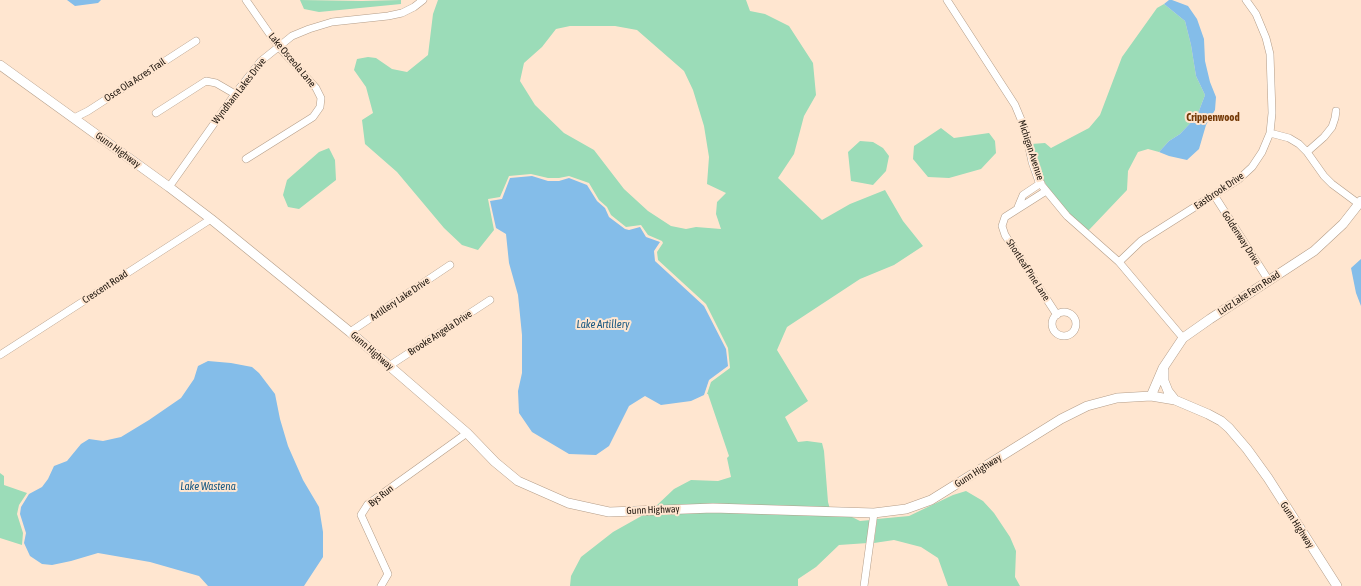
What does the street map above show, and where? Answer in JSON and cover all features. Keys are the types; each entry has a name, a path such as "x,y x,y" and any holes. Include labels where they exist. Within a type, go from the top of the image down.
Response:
{"main road":[{"name":"Gunn Highway","path":"0,65 169,187 211,220 350,332 467,433 495,462 518,481 568,503 609,512 713,508 874,513 906,509 931,500 1062,419 1087,406 1117,398 1151,396 1175,400 1208,414 1221,421 1229,428 1248,449 1338,586"},
{"name":"Lutz Lake Fern Road","path":"1151,396 1163,368 1183,338 1314,251 1343,224 1360,202"},
{"path":"1163,368 1164,381 1168,391 1175,400"}],"street":[{"name":"Lake Osceola Lane","path":"246,0 278,46 316,88 321,98 320,107 313,117 246,159"},
{"name":"Wyndham Lakes Drive","path":"169,187 235,94 261,61 278,46 292,36 309,29 332,22 388,16 408,10 423,0"},
{"name":"Michigan Avenue","path":"947,0 1015,105 1025,130 1032,162 1041,183 1067,216 1119,262 1183,338"},
{"name":"Eastbrook Drive","path":"1119,262 1141,242 1239,179 1252,167 1262,152 1270,133 1272,112 1270,54 1256,14 1246,0"},
{"name":"Osce Ola Acres Trail","path":"74,118 88,111 196,41"},
{"path":"156,113 206,81 216,83 235,94"},
{"path":"1307,152 1324,137 1332,127 1336,111"},
{"path":"1270,133 1289,138 1299,144 1332,184 1360,202"},
{"name":"Shortleaf Pine Lane","path":"1018,208 1023,195 1041,183"},
{"name":"Shortleaf Pine Lane","path":"1046,190 1005,217 1002,223 1002,231 1057,315"},
{"name":"Goldenway Drive","path":"1214,195 1269,281"},
{"name":"Crescent Road","path":"0,355 211,220"},
{"name":"Artillery Lake Drive","path":"350,332 450,265"},
{"name":"Brooke Angela Drive","path":"389,366 490,300"},
{"name":"Bys Run","path":"381,586 388,574 361,515 368,504 467,433"},
{"path":"864,586 870,554 874,513"}],"green space":[{"path":"300,0 401,0 401,4 319,12 304,9"},
{"path":"438,0 746,0 750,11 765,14 789,26 813,63 816,95 804,116 794,154 778,178 822,220 850,204 885,190 903,221 923,246 894,265 860,279 787,327 777,350 808,401 785,417 798,442 807,441 822,443 830,509 655,507 674,489 691,480 718,481 731,477 727,458 729,456 707,394 711,382 730,368 728,348 706,304 658,260 657,252 663,243 662,241 648,235 641,225 626,227 611,215 607,207 599,200 589,183 569,176 548,178 531,174 509,176 500,197 488,199 494,230 478,250 462,245 444,228 397,172 365,144 362,120 373,113 366,87 354,70 357,59 368,57 376,58 392,69 407,72 428,55 433,14","holes":["570,26 615,26 637,30 684,71 693,90 704,126 709,157 707,184 726,193 717,202 716,214 721,229 696,227 686,229 671,226 648,211 624,189 594,150 564,133 535,105 520,81 524,63 542,47 556,29"]},
{"path":"1164,4 1185,21 1196,76 1205,95 1197,116 1180,134 1169,141 1159,152 1148,149 1138,152 1128,171 1127,190 1088,231 1069,214 1049,190 1038,170 1031,144 1045,143 1051,148 1089,128 1100,115 1122,57 1157,8"},
{"path":"941,128 954,138 989,133 995,141 996,153 981,169 949,178 928,177 913,159 914,146"},
{"path":"860,141 873,142 883,148 889,156 886,171 873,185 851,181 848,152"},
{"path":"329,148 335,160 336,180 299,209 288,207 283,195 287,180 319,152"},
{"path":"0,473 4,476 4,485 27,493 19,505 17,514 23,533 22,545 0,538"},
{"path":"966,491 983,501 994,513 1010,537 1016,551 1015,577 1020,586 948,586 938,558 921,547 894,540 874,543 877,519 909,516 953,495"},
{"path":"713,511 852,517 860,521 871,520 868,543 839,545 816,567 798,579 798,586 570,586 571,576 581,557 613,532 645,514"}],"water":[{"path":"67,0 101,0 98,3 75,6"},
{"path":"1169,0 1188,6 1197,19 1204,39 1205,61 1210,82 1216,97 1215,110 1206,125 1199,149 1187,160 1159,152 1169,141 1180,134 1197,116 1205,95 1196,76 1185,21 1164,4"},
{"name":"Lake Artillery","path":"532,176 548,181 559,181 569,178 587,185 597,201 605,208 609,217 625,229 629,230 640,227 646,237 660,242 654,251 655,261 704,306 726,349 728,366 709,380 704,395 691,401 661,405 645,396 629,406 609,446 596,455 569,454 532,432 519,413 518,391 522,373 522,335 518,295 509,263 506,234 496,228 490,201 502,199 510,178"},
{"path":"1361,259 1361,306 1356,293 1351,268"},
{"name":"Lake Wastena","path":"208,361 252,367 259,373 275,394 280,419 288,446 303,480 319,507 323,532 323,557 304,586 208,586 199,576 150,562 98,553 52,565 42,564 30,556 24,543 26,533 20,514 21,507 29,494 42,487 48,479 54,466 67,461 81,444 89,439 103,441 121,437 149,420 181,398 194,379 198,366"}],"district":[{"name":"Crippenwood","path":"1213,118"}]}
